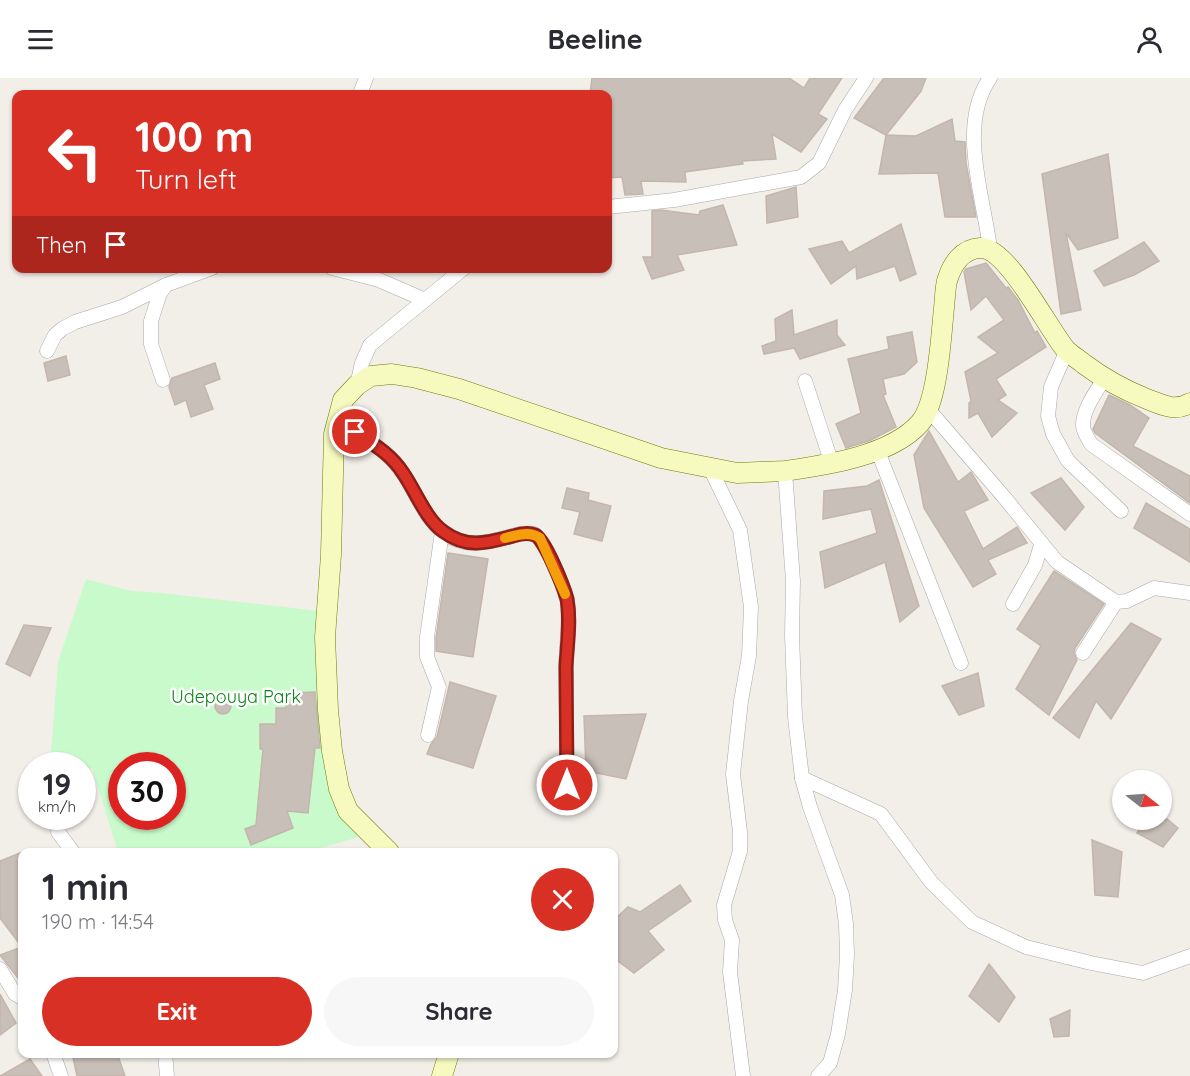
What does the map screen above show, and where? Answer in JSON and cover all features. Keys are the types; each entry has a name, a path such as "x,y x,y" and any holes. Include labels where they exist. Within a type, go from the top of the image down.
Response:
{"street":[{"path":"612,207 674,200 801,177 819,164 845,110 866,78"},
{"path":"990,78 976,111 974,142 990,249"},
{"path":"385,848 348,811 339,789 332,751 326,637 334,434 343,400 357,385 371,376 392,374 459,389 661,458 710,468 737,473 785,471 832,464 878,449 901,438 920,423 928,409 938,360 947,281 964,251 981,248 990,249 1000,256 1067,350 1104,379 1168,408 1181,408 1190,403"},
{"path":"47,351 63,328 122,307 166,285 198,273"},
{"path":"352,273 379,280 425,300"},
{"path":"357,385 362,363 370,345 459,273"},
{"path":"163,380 151,344 151,321 160,293 166,285"},
{"path":"1067,350 1052,387 1048,416 1053,434 1068,461 1121,511"},
{"path":"1104,379 1090,403 1083,424 1084,432 1091,444 1190,514"},
{"path":"805,381 832,464"},
{"path":"928,409 1009,502 1041,545 1057,562 1116,602 1127,601 1154,588 1190,593"},
{"path":"339,421 387,454 403,472 418,501 442,532 465,544 488,543 521,534 534,534 540,538 567,598 567,785"},
{"path":"878,449 961,663"},
{"path":"710,468 740,530 752,607 733,774 740,850 724,905 725,920 732,940 730,972 743,1076"},
{"path":"785,471 793,581 795,717 802,778 810,807 842,895 846,924 845,990 838,1034 830,1063 818,1076"},
{"path":"428,735 439,687 426,657 427,638 442,532"},
{"path":"1013,604 1035,566 1041,545"},
{"path":"1083,653 1116,602"},
{"path":"802,778 881,814 931,882 972,922 1026,947 1143,973 1190,956"},
{"path":"58,832 70,848"},
{"path":"0,969 18,996"},
{"path":"55,1058 61,1076"},
{"path":"165,1058 166,1076"},
{"path":"442,1076 447,1058"}],"green space":[{"name":"Udepouya Park","path":"86,579 131,591 319,611 337,755 362,836 321,848 117,848 111,830 186,830 186,752 108,752 108,820 96,781 96,752 51,752 58,662"}],"building":[{"path":"592,78 789,78 804,88 810,78 842,78 818,114 827,119 801,152 772,134 776,159 742,161 743,164 685,172 686,182 641,181 643,194 625,195 622,177 612,178 612,90 590,90"},
{"path":"884,78 926,78 921,91 886,135 854,118"},
{"path":"952,119 955,141 965,142 966,163 976,217 945,217 938,173 879,174 886,135 916,136"},
{"path":"1108,154 1118,238 1078,250 1066,233 1081,310 1061,314 1042,174"},
{"path":"796,187 798,217 767,223 766,196"},
{"path":"723,205 737,245 677,255 684,270 652,279 643,257 652,257 652,211 699,215 700,211"},
{"path":"901,224 916,274 900,281 895,266 857,279 856,266 831,284 809,249 842,241 849,253"},
{"path":"1144,242 1159,261 1134,275 1104,286 1094,271"},
{"path":"986,263 1018,300 1035,333 1037,331 1046,347 996,379 1006,395 998,400 1017,413 992,437 978,413 969,418 971,401 965,372 998,353 978,337 1004,320 986,296 971,310 964,272 966,269"},
{"path":"792,310 794,335 837,320 837,335 845,345 800,359 794,348 764,354 762,346 776,341 775,319"},
{"path":"912,332 917,362 904,374 883,379 886,394 883,395 896,427 871,440 846,448 836,424 861,413 848,359 889,349 887,337"},
{"path":"66,356 70,375 48,381 44,363"},
{"path":"215,363 220,379 204,385 213,409 191,417 186,400 175,405 169,387 172,378"},
{"path":"1109,395 1149,418 1133,446 1190,476 1190,503 1095,433 1093,429"},
{"path":"929,431 958,482 971,472 988,500 964,511 983,549 1017,527 1027,543 988,560 996,574 973,587 924,508 914,455"},
{"path":"1061,478 1084,507 1065,530 1031,493"},
{"path":"879,480 919,606 900,622 885,562 825,588 820,552 877,533 871,509 823,519 824,491 867,486"},
{"path":"567,488 589,493 588,500 611,506 602,541 574,534 580,512 562,508"},
{"path":"1146,503 1190,529 1190,562 1134,528"},
{"path":"448,553 488,559 473,657 436,651"},
{"path":"1054,571 1104,604 1075,648 1074,653 1077,660 1049,715 1016,689 1041,646 1017,629"},
{"path":"1131,623 1161,639 1111,719 1096,701 1079,738 1053,718"},
{"path":"24,625 51,628 30,676 6,664"},
{"path":"978,673 984,706 959,715 942,686"},
{"path":"450,682 496,696 473,768 427,754 437,737"},
{"path":"315,692 320,748 315,748 308,813 287,811 293,828 251,845 245,829 256,825 263,749 260,749 260,724 276,724 276,708 286,708 286,701 291,700 291,693"},
{"path":"220,698 226,698 231,706 229,712 220,714 215,709 215,703"},
{"path":"646,714 626,779 586,771 584,716"},
{"path":"1172,823 1178,828 1163,847 1137,833 1139,830 1172,830"},
{"path":"1092,840 1122,852 1118,897 1095,895"},
{"path":"18,854 18,942 0,918 0,861"},
{"path":"680,885 691,901 648,931 664,950 634,973 618,961 618,916 628,907 640,912"},
{"path":"18,948 18,978 0,955"},
{"path":"989,964 1015,997 999,1022 969,996"},
{"path":"0,994 16,1023 0,1035"},
{"path":"1070,1010 1069,1036 1054,1037 1050,1019"},
{"path":"73,1058 119,1058 125,1076 77,1076"},
{"path":"30,1059 42,1076 0,1076"}],"slow traffic":[{"path":"505,538 534,534 540,538 565,594"}],"route":[{"path":"355,432 387,454 403,472 418,501 442,532 465,544 488,543 521,534 534,534 540,538 567,598 567,785"}]}
